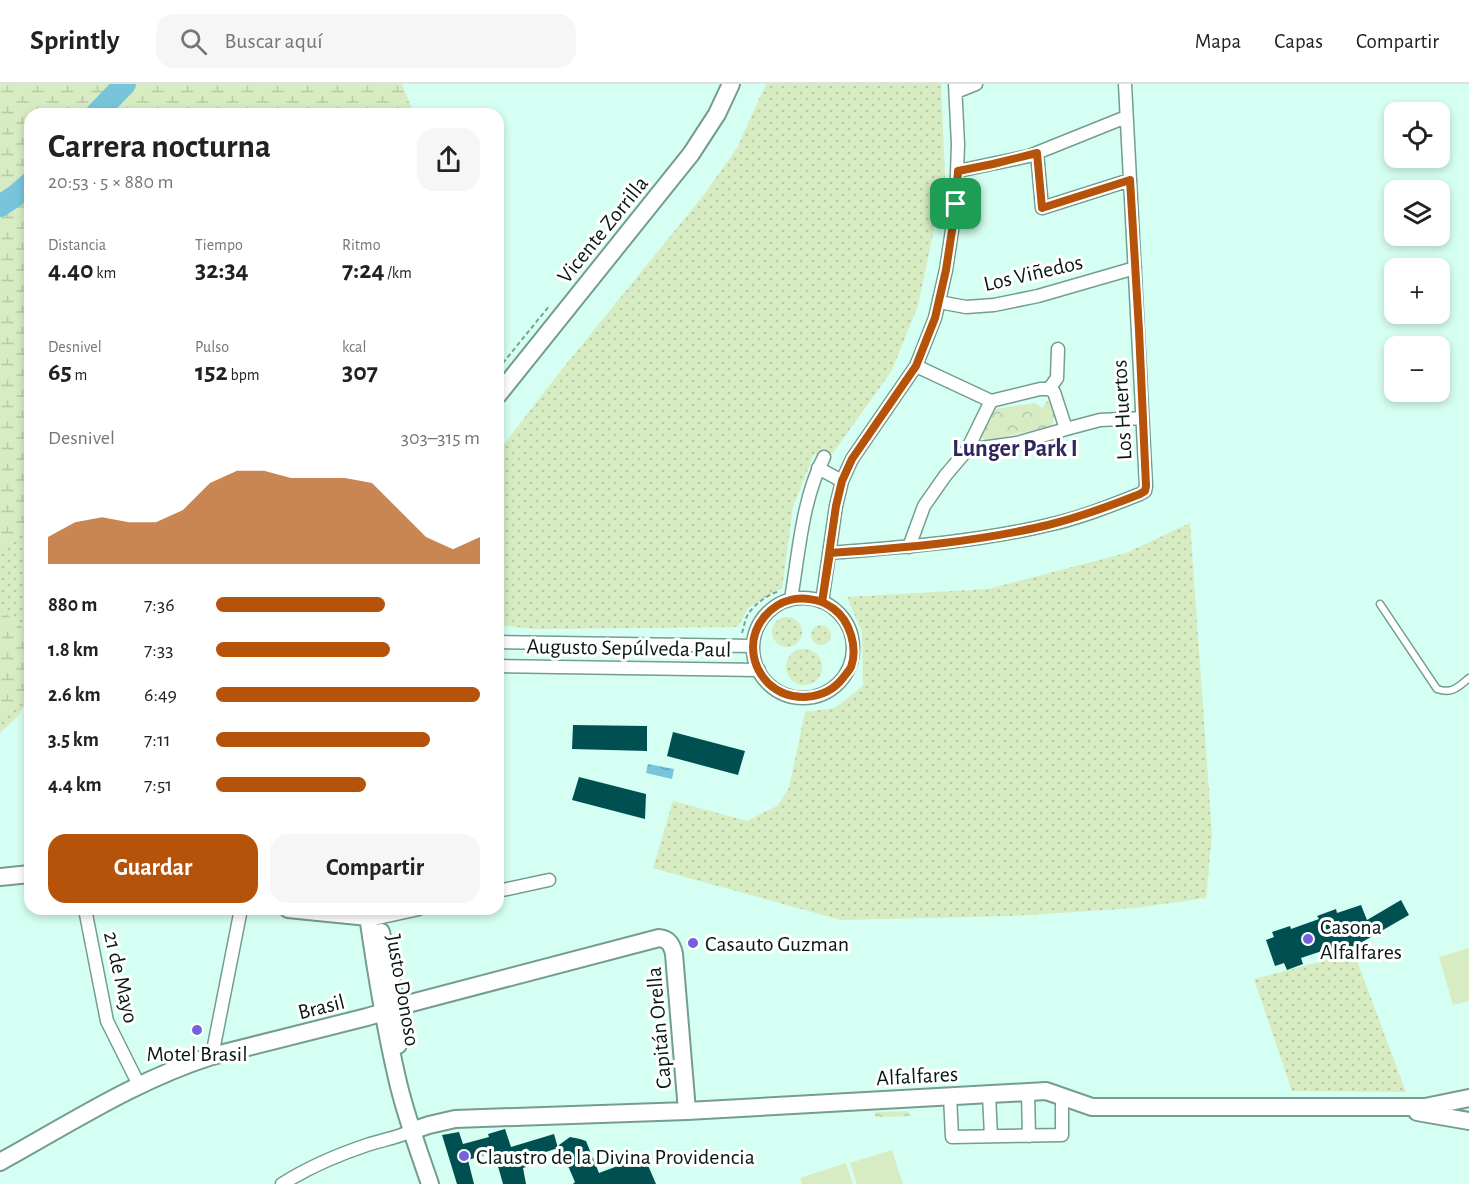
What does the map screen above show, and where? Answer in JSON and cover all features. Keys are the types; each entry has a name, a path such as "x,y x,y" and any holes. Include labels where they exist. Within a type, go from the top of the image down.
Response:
{"street":[{"name":"Vicente Zorrilla","path":"504,388 691,154 732,84"},
{"path":"822,602 836,506 842,481 852,459 916,366 935,318 952,237 958,171 955,88 976,84"},
{"name":"Los Huertos","path":"830,553 963,541 1048,525 1094,512 1145,491 1125,84"},
{"path":"958,171 1037,153 1126,117"},
{"path":"1037,153 1042,208 1130,180"},
{"name":"Los Viñedos","path":"939,302 966,308 994,305 1038,296 1135,268"},
{"path":"1049,389 1057,378 1058,349"},
{"path":"916,366 991,401 1040,389 1049,389 1054,392 1066,429"},
{"path":"909,547 924,506 967,450 991,401"},
{"path":"967,450 1017,443 1100,420 1142,418"},
{"path":"788,595 822,602 836,609 846,621 852,636 853,651 850,668 839,682 825,692 809,698 792,696 776,690 763,678 755,663 753,646 757,629 765,615 788,595 811,489 821,463 842,481"},
{"name":"Augusto Sepúlveda Paul","path":"504,642 753,646"},
{"name":"Augusto Sepúlveda Paul","path":"504,666 759,670"},
{"path":"0,877 24,875"},
{"path":"504,890 549,880"},
{"name":"21 de Mayo","path":"86,915 110,1030 139,1085"},
{"path":"212,1056 240,915"},
{"name":"Justo Donoso","path":"372,915 390,1010 399,1030 397,1079 411,1131 430,1184"},
{"name":"Brasil","path":"0,1162 139,1085 212,1056 659,938 664,938 669,942"},
{"name":"Capitán Orella","path":"669,942 674,954 687,1111"},
{"name":"Alfalfares","path":"411,1131 455,1119 687,1111 1046,1090 1092,1107 1425,1107 1469,1098"},
{"path":"1028,1092 1029,1136"},
{"path":"989,1094 991,1136"},
{"path":"950,1096 952,1137 1062,1135 1062,1096"},
{"path":"1389,1107 1469,1121"},
{"path":"282,1184 316,1164 368,1144 411,1131"}],"lane":[{"path":"1380,604 1437,689 1446,692 1455,689 1469,678"}],"path":[{"path":"504,362 553,301"},
{"path":"741,635 747,615 760,602 774,593 788,595"}],"green space":[{"path":"0,84 402,84 412,108 24,108 24,534 13,538 0,552"},
{"path":"766,84 941,84 945,176 918,306 891,372 830,457 814,454 793,507 782,589 748,608 738,627 534,629 504,626 504,444 703,196 737,148"},
{"path":"24,307 24,706 18,716 0,733 0,330"},
{"path":"1048,400 1054,412 1052,426 987,441 980,437 995,409 1035,403 1042,408"},
{"path":"1190,523 1212,835 1206,898 1135,908 1011,916 841,920 653,868 673,801 747,821 777,806 789,788 805,712 835,708 863,686 862,632 847,597 988,589 1126,553"},
{"path":"0,606 24,628 24,697 15,703 0,720"},
{"path":"787,617 793,618 801,626 801,638 793,646 787,647 781,646 773,638 772,632 773,626 781,618"},
{"path":"821,625 828,628 831,635 828,642 821,645 814,642 811,635 814,628"},
{"path":"804,649 817,654 822,667 817,680 804,685 791,680 786,667 791,654"},
{"path":"1469,948 1469,1001 1453,1005 1439,957"},
{"path":"1354,953 1406,1092 1292,1091 1254,979"},
{"path":"908,1111 910,1116 875,1117 875,1112"},
{"path":"892,1150 903,1184 857,1184 850,1163"},
{"path":"846,1163 853,1184 802,1184 800,1178"}],"water":[{"path":"648,764 674,769 672,779 646,773"}],"building":[{"path":"573,725 647,726 647,751 572,749"},
{"path":"673,732 745,751 738,775 667,756"},
{"path":"579,777 646,794 645,819 572,800"},
{"name":"Casona Alfalfares","path":"1401,900 1409,915 1357,945 1324,956 1322,951 1301,958 1303,964 1287,970 1284,963 1275,966 1266,940 1274,937 1272,932 1290,926 1291,929 1319,919 1317,916 1336,909 1337,913 1361,905 1367,920"},
{"name":"Claustro de la Divina Providencia","path":"505,1129 511,1147 554,1134 558,1148 531,1157 533,1165 523,1168 526,1184 503,1184 494,1152 468,1160 474,1184 457,1184 442,1135 459,1132 463,1144 489,1137 488,1134"},
{"name":"Claustro de la Divina Providencia","path":"570,1137 586,1141 599,1173 644,1156 656,1184 573,1184 575,1182 559,1145"}],"waterway":[{"path":"102,108 125,84"},
{"path":"0,206 24,188"}],"place":[{"name":"Casona Alfalfares","path":"1308,939"},
{"name":"Casauto Guzman","path":"693,943"},
{"name":"Motel Brasil","path":"197,1030"},
{"name":"Claustro de la Divina Providencia","path":"464,1156"}],"district":[{"name":"Lunger Park I","path":"1015,448"}],"route":[{"path":"956,204 946,270 935,318 916,366 852,459 842,481 836,506 822,602 807,598 791,599 777,605 765,615 757,629 753,646 755,663 763,678 776,690 792,696 809,698 825,692 839,682 850,668 853,651 852,636 846,621 836,609 822,602 830,553 963,541 1048,525 1094,512 1145,491 1130,180 1042,208 1037,153 958,171 956,204"}]}
